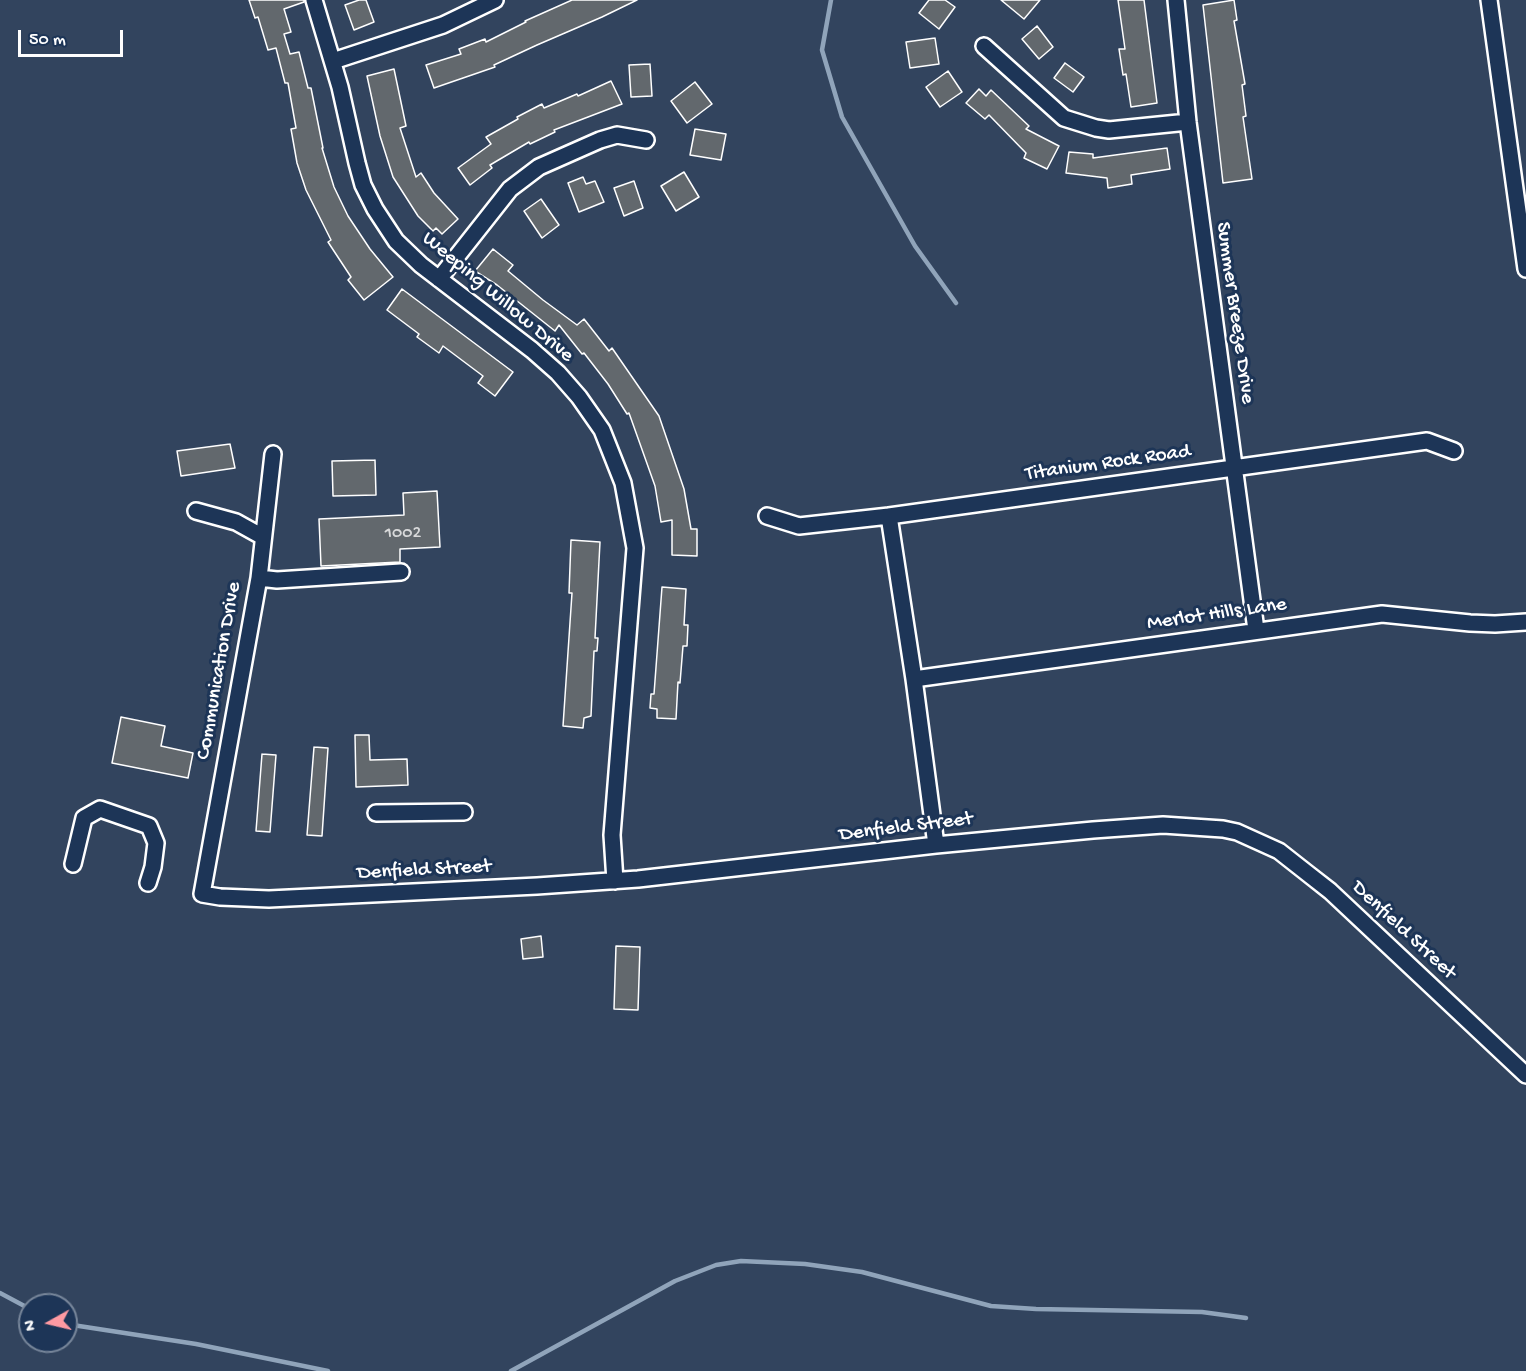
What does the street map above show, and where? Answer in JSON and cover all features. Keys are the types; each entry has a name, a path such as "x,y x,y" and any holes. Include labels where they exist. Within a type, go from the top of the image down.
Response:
{"street":[{"name":"Weeping Willow Drive","path":"314,0 333,62 357,164 375,209 396,241 421,265 532,350 565,381 602,430 623,483 635,548 612,835 615,881"},
{"path":"333,62 443,25 495,0"},
{"name":"Summer Breeze Drive","path":"1176,0 1188,122 1256,630"},
{"path":"1489,0 1526,269"},
{"path":"984,46 1064,118 1109,130 1188,122"},
{"path":"439,279 510,189 539,167 600,140 617,135 646,140"},
{"name":"Titanium Rock Road","path":"767,516 799,526 889,516 1427,441 1454,451"},
{"name":"Communication Drive","path":"202,894 259,578 273,454"},
{"path":"196,511 236,522 263,537"},
{"path":"889,516 936,845"},
{"path":"259,578 277,580 401,572"},
{"name":"Merlot Hills Lane","path":"914,680 1382,614 1470,623 1526,622"},
{"path":"73,864 84,818 100,809 148,826 156,843 148,883"},
{"path":"376,813 464,812"},
{"name":"Denfield Street","path":"202,894 237,898 280,898 395,894 615,881 1093,830 1163,825 1207,827 1238,832 1279,851 1330,891 1526,1075"}],"building":[{"path":"249,0 304,0 304,2 284,9 291,32 284,34 290,54 299,52 308,88 311,88 322,148 334,187 348,216 370,249 393,277 364,300 348,280 351,277 328,242 331,240 306,190 297,163 291,129 296,128 288,83 285,83 276,48 268,50 258,17 255,18"},
{"path":"366,0 374,22 354,30 345,5"},
{"path":"572,0 637,0 494,65 495,67 434,88 426,65 461,54 459,49 485,39 486,42"},
{"path":"929,0 945,0 955,7 939,29 919,13"},
{"path":"1001,0 1040,0 1024,19"},
{"path":"1118,0 1144,0 1157,103 1131,107 1119,49 1125,49"},
{"path":"1234,0 1237,20 1234,21 1245,84 1242,85 1246,116 1243,117 1252,179 1223,183 1203,5"},
{"path":"1037,26 1053,47 1039,59 1022,39"},
{"path":"935,38 939,64 910,68 906,42"},
{"path":"1065,63 1084,77 1073,92 1054,78"},
{"path":"650,64 652,96 631,97 629,65"},
{"path":"394,69 406,126 400,128 416,177 421,173 434,193 458,219 442,234 436,228 433,231 418,216 393,177 380,136 367,76"},
{"path":"948,71 962,92 940,107 926,87"},
{"path":"611,81 622,104 554,130 555,132 530,144 529,142 490,165 492,168 470,185 458,168 491,144 486,137 518,119 517,117 542,104 544,108"},
{"path":"695,82 712,104 687,123 671,101"},
{"path":"979,89 986,96 991,90 1029,126 1026,129 1059,146 1047,169 1024,158 1026,153 989,115 985,119 966,103"},
{"path":"695,129 726,134 721,160 690,155"},
{"path":"1167,148 1170,169 1131,175 1132,184 1108,188 1107,178 1066,173 1069,152 1093,154 1093,158"},
{"path":"684,172 699,197 676,211 661,186"},
{"path":"583,177 586,184 595,181 604,202 579,212 568,183"},
{"path":"634,181 643,208 624,216 614,188"},
{"path":"541,199 559,225 542,238 524,211"},
{"path":"493,249 513,265 508,271 543,300 577,325 584,319 609,351 612,348 659,416 684,489 691,529 697,529 697,556 672,555 672,520 661,522 655,486 629,413 627,414 584,353 582,354 559,325 555,331 497,285 475,271"},
{"path":"402,289 513,372 495,396 478,383 483,376 443,346 439,353 417,337 419,334 387,310"},
{"path":"230,444 235,468 181,476 177,451"},
{"path":"375,460 376,495 333,496 332,461"},
{"path":"437,491 440,547 400,549 400,562 321,566 319,519 404,515 403,493"},
{"path":"571,540 600,542 595,638 598,638 597,651 594,651 591,716 584,718 583,728 563,726 572,593 569,593"},
{"path":"662,587 686,589 684,625 688,625 687,646 683,646 676,719 657,718 657,709 650,708 651,694 654,694"},
{"path":"121,717 165,726 161,746 193,753 188,778 112,763"},
{"path":"355,735 369,735 370,760 407,759 408,785 356,787"},
{"path":"314,747 328,748 322,836 307,835"},
{"path":"262,754 276,755 270,832 256,831"},
{"path":"541,936 543,957 523,959 521,939"},
{"path":"616,946 640,947 638,1010 614,1009"}],"waterway":[{"path":"831,0 822,50 842,117 915,246 956,303"},
{"path":"511,1371 675,1281 716,1265 741,1261 805,1264 862,1272 991,1306 1202,1312 1246,1318"},
{"path":"0,1293 18,1303"},
{"path":"78,1326 196,1344 328,1371"}]}
